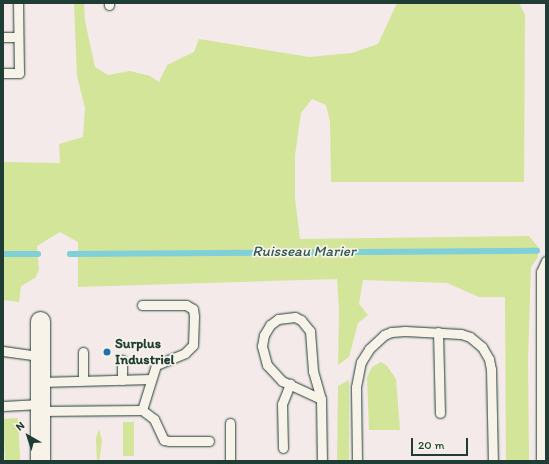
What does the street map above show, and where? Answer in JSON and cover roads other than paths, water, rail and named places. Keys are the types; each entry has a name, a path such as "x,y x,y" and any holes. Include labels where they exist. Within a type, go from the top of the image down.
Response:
{"street":[{"path":"40,321 40,461"}],"lane":[{"path":"3,73 19,73 18,3"},
{"path":"3,37 18,37"},
{"path":"541,461 541,272 546,261"},
{"path":"142,305 186,305 193,309 194,316 193,345 185,352 156,365 142,410"},
{"path":"321,399 282,381 272,373 264,356 262,346 264,335 270,325 278,319 286,317 301,320 310,331 313,371 321,399 322,461"},
{"path":"357,461 356,387 361,362 378,339 391,332 438,332 461,334 470,337 482,347 489,359 491,369 493,461"},
{"path":"438,332 440,413"},
{"path":"3,351 40,356"},
{"path":"83,352 83,380"},
{"path":"122,360 122,380"},
{"path":"40,382 83,380 151,380"},
{"path":"283,448 282,404 290,384"},
{"path":"3,406 142,410 154,419 164,440 209,441"},
{"path":"230,423 230,461"}],"waterway":[{"name":"Ruisseau Marier","path":"70,254 537,251"},
{"name":"Ruisseau Marier","path":"3,254 38,254"}],"place":[{"name":"Surplus Industriel","path":"107,352"}]}
